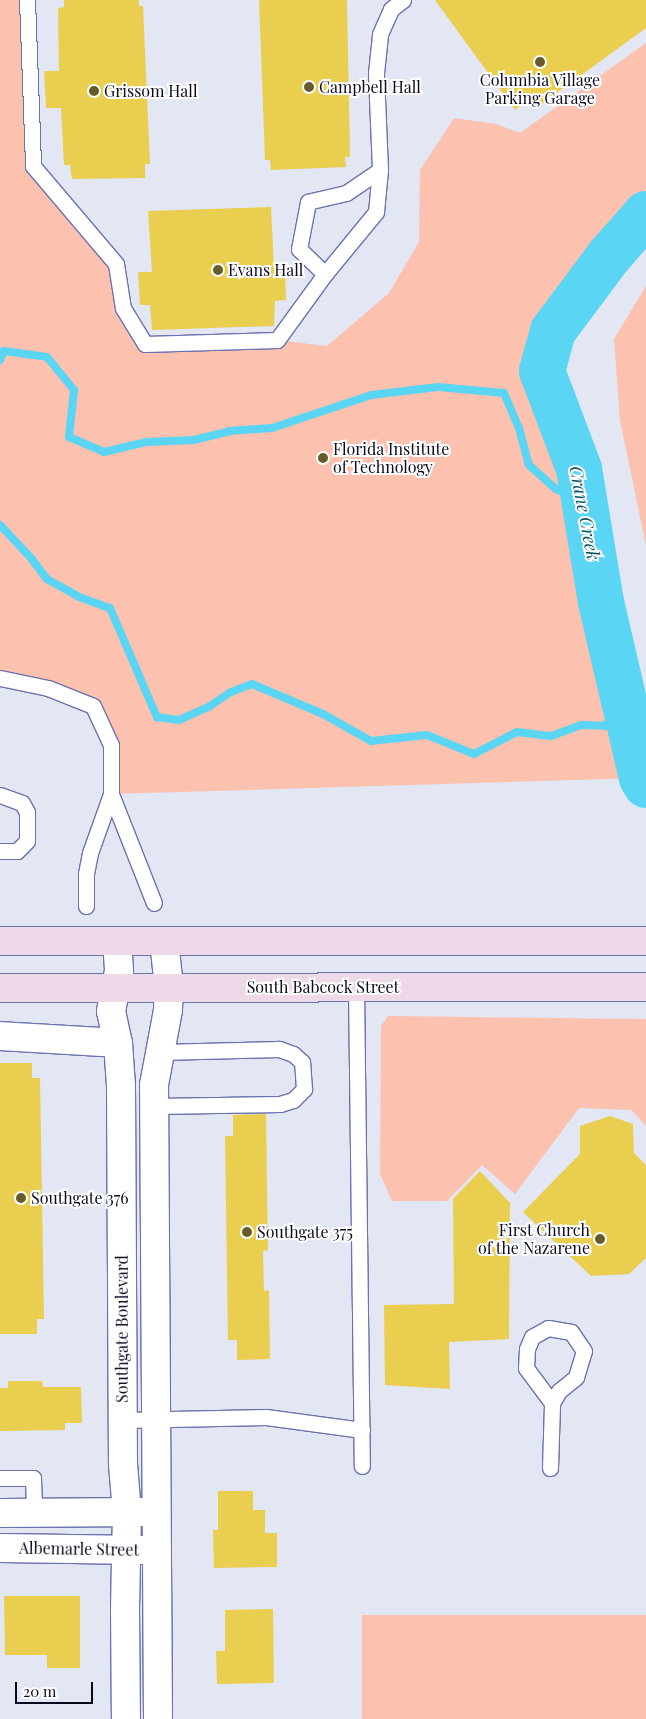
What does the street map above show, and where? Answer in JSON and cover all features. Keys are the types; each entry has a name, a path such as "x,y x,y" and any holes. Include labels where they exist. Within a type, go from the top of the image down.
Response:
{"main road":[{"path":"0,941 646,941"},
{"name":"South Babcock Street","path":"0,988 646,987"}],"street":[{"name":"Southgate Boulevard","path":"116,941 119,970 111,1011 118,1043 121,1086 123,1464 127,1512 126,1719"},
{"name":"Southgate Boulevard","path":"158,1719 154,1085 168,1010 169,987 164,941"},
{"path":"0,1036 118,1043"},
{"path":"0,1513 157,1512"},
{"path":"34,1513 34,1547"},
{"name":"Albemarle Street","path":"0,1548 157,1550"}],"lane":[{"path":"27,0 33,166 116,264 123,308 145,344 278,340 325,274 376,212 380,170 376,73 380,34 391,9 403,0"},
{"path":"325,274 299,249 308,202 346,192 380,170"},
{"path":"0,678 48,688 93,706 110,744 110,794 90,853 86,874 86,906"},
{"path":"110,794 154,903"},
{"path":"0,795 22,803 27,812 27,841 17,851 0,851"},
{"path":"356,987 362,1466"},
{"path":"154,1106 280,1104 293,1100 304,1089 302,1062 293,1054 280,1049 160,1052"},
{"path":"550,1468 552,1403 559,1391 576,1377 584,1351 571,1332 548,1328 532,1337 527,1349 526,1368 552,1403"},
{"path":"123,1420 266,1417 362,1430"},
{"path":"0,1478 33,1478 34,1513"}],"shaded area":[{"path":"0,0 27,0 33,166 116,264 145,344 277,340 327,346 389,293 419,242 420,170 454,118 496,124 520,133 646,43 646,189 541,313 524,368 542,371 579,469 601,602 642,778 111,794 111,745 93,706 0,678"},
{"path":"646,286 646,546 620,420 614,339"},
{"path":"388,1016 646,1019 646,1126 631,1110 579,1108 515,1194 482,1165 447,1201 392,1201 380,1174 381,1026"},
{"path":"362,1615 646,1615 646,1719 362,1719"}],"building":[{"name":"Grissom Hall","path":"64,0 139,0 139,6 143,6 150,164 145,164 145,178 72,179 70,165 64,165 61,108 46,108 44,71 59,71 58,8 64,7"},
{"name":"Campbell Hall","path":"259,0 347,0 350,157 345,157 346,167 271,170 270,160 265,160"},
{"name":"Columbia Village Parking Garage","path":"435,0 646,0 646,28 540,105 533,96 515,110"},
{"name":"Evans Hall","path":"271,207 274,268 285,268 286,300 275,301 274,326 152,330 150,305 140,305 138,272 152,272 148,211"},
{"name":"Southgate 376","path":"0,1063 32,1063 32,1078 40,1078 44,1319 37,1319 37,1334 0,1334"},
{"name":"Southgate 375","path":"266,1114 268,1250 263,1251 264,1291 269,1290 270,1359 237,1360 237,1340 228,1340 225,1136 233,1136 233,1115"},
{"path":"610,1116 633,1124 634,1153 646,1165 646,1258 629,1274 591,1276 523,1212 580,1154 580,1126"},
{"path":"480,1171 510,1203 509,1339 449,1342 450,1389 385,1385 384,1305 454,1304 453,1199"},
{"path":"8,1381 42,1381 43,1387 81,1387 82,1423 65,1423 65,1430 0,1431 0,1388 8,1388"},
{"path":"218,1491 253,1491 253,1510 265,1510 265,1533 277,1533 277,1567 214,1568 213,1530 218,1530"},
{"path":"4,1596 80,1596 80,1668 47,1668 47,1655 5,1655"},
{"path":"273,1609 274,1683 217,1684 216,1651 225,1651 225,1610"}],"waterway":[{"name":"Crane Creek","path":"646,214 609,256 553,331 542,371 579,469 601,602 642,778 646,785"},
{"path":"0,360 4,351 47,357 74,390 69,437 104,452 146,442 194,440 229,431 272,428 371,395 438,387 504,393 519,428 529,465 556,489 583,501"},
{"path":"0,525 31,558 47,579 79,597 110,608 157,717 179,720 210,706 231,692 252,684 323,714 371,741 427,735 474,754 517,732 551,736 582,725 605,726 625,708"}],"place":[{"name":"Columbia Village Parking Garage","path":"540,62"},
{"name":"Campbell Hall","path":"309,87"},
{"name":"Grissom Hall","path":"94,91"},
{"name":"Evans Hall","path":"218,270"},
{"name":"Florida Institute of Technology","path":"323,458"},
{"name":"Southgate 376","path":"21,1198"},
{"name":"Southgate 375","path":"247,1232"},
{"name":"First Church of the Nazarene","path":"600,1239"}]}
